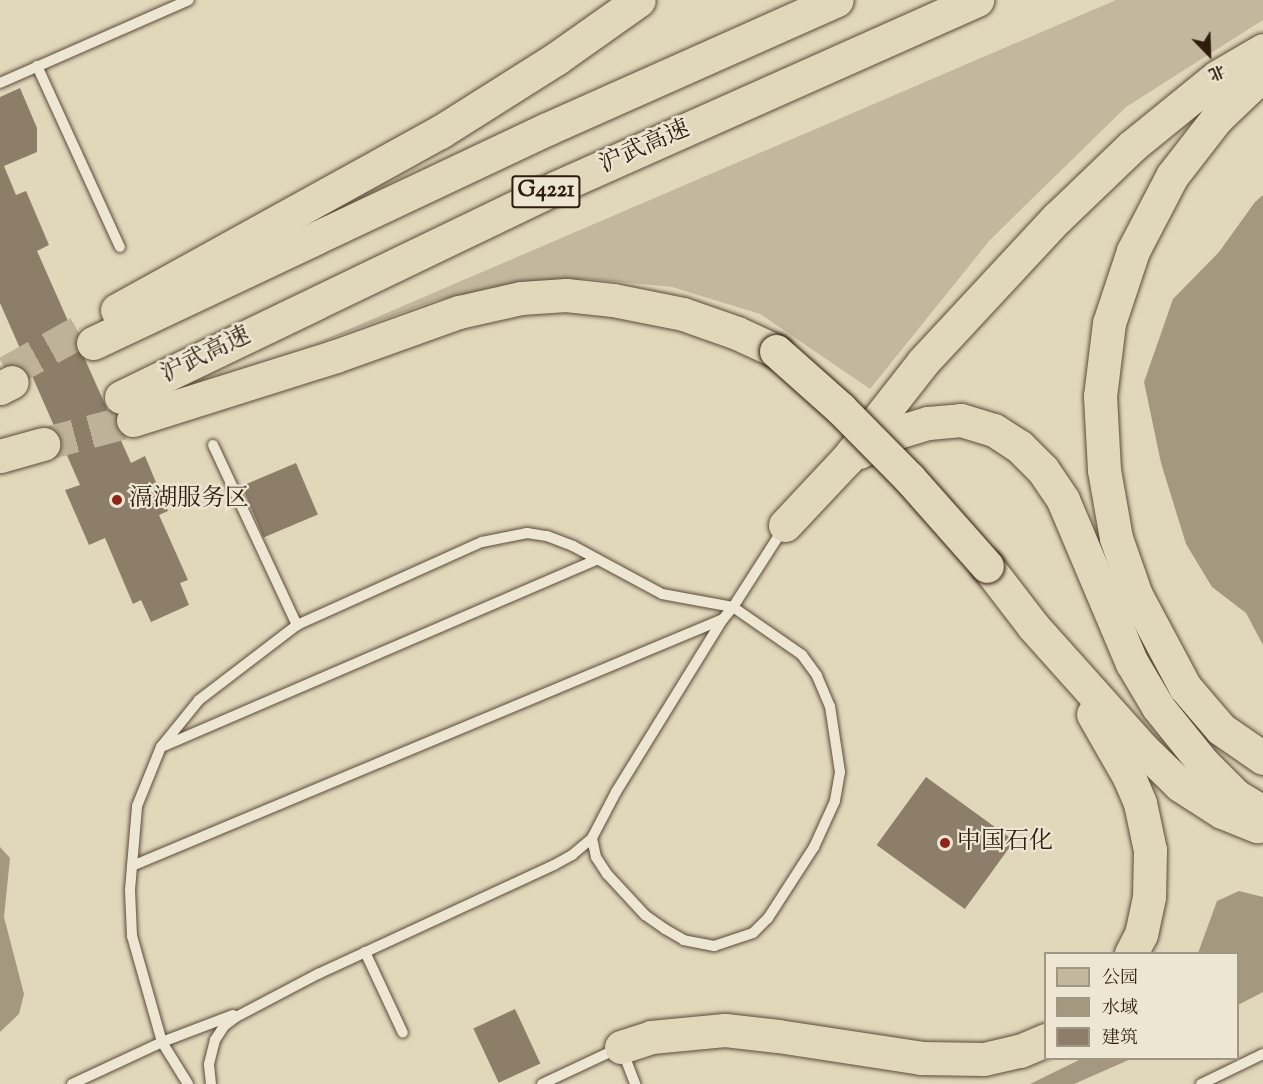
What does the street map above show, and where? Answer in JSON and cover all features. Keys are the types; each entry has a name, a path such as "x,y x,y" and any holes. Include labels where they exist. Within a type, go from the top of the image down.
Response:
{"highway":[{"name":"G4221","path":"639,0 557,58 440,132 90,335 837,0"},
{"name":"沪武高速","path":"977,0 557,186 127,409 336,356 459,312 521,298 566,295 613,300 683,314 737,333 776,351 841,409 910,479 987,566 1033,626"},
{"path":"785,525 847,459 923,362 1057,218 1132,146 1217,76 1263,50"},
{"path":"1263,74 1217,118 1172,176 1133,251 1109,323 1100,396 1104,470 1116,538 1136,595 1185,687 1221,729 1263,758"},
{"path":"847,459 898,432 928,423 961,420 994,430 1019,446 1043,470 1063,500 1132,663 1158,707 1203,763 1236,796 1263,812"},
{"path":"0,455 41,440"},
{"path":"1033,626 1142,748 1180,785 1222,812 1263,829"},
{"path":"1033,626 1099,723 1140,802 1150,850 1149,897 1141,934 1132,952"},
{"path":"621,1047 651,1037 725,1030 921,1058 984,1059 1020,1051 1044,1041"}],"lane":[{"path":"0,83 189,0"},
{"path":"37,66 120,247"},
{"path":"213,445 297,625"},
{"path":"72,1084 162,1042 253,1007 572,855 591,838 616,792 723,619 734,607 785,525"},
{"path":"188,1084 162,1042 132,936 132,866 137,806 161,747 199,700 297,625 482,543 505,536 527,533 547,536 662,594 734,607 802,655 817,676 830,706 840,772 835,801 814,847 768,918 753,933 714,946 684,940 645,915 607,874 596,857 591,838"},
{"path":"161,747 596,560"},
{"path":"132,866 723,619"},
{"path":"365,952 403,1034"},
{"path":"211,1084 209,1064 215,1040 224,1026 253,1007"},
{"path":"542,1084 621,1047 635,1084"},
{"path":"1201,1084 1263,1054"}],"green space":[{"path":"1116,0 1263,0 1263,20 1126,107 990,240 870,389 760,314 672,287 588,279 516,283 434,301 312,345"}],"water":[{"path":"1263,195 1263,645 1246,613 1212,587 1186,544 1161,463 1144,382 1173,299 1219,252 1255,202"},
{"path":"0,847 10,858 4,917 24,994 19,1014 0,1032"},
{"path":"1239,891 1263,897 1263,992 1239,1004 1239,952 1198,952 1217,901"},
{"path":"1079,1060 1129,1060 1074,1084 1030,1084"}],"building":[{"path":"20,88 37,128 37,152 4,166 16,195 26,191 49,245 37,251 131,463 145,456 168,511 159,515 188,580 180,583 189,605 151,622 141,600 133,604 105,538 89,545 65,490 80,485 0,303 0,97"},
{"path":"296,463 318,515 264,538 242,486"},
{"name":"中国石化","path":"926,777 1014,841 965,909 877,845"},
{"path":"515,1009 540,1063 499,1083 473,1028"}],"tunnel":[{"path":"7,372 86,328"},
{"path":"43,444 133,420"}],"place":[{"name":"滆湖服务区","path":"117,500"},
{"name":"中国石化","path":"945,843"}]}
